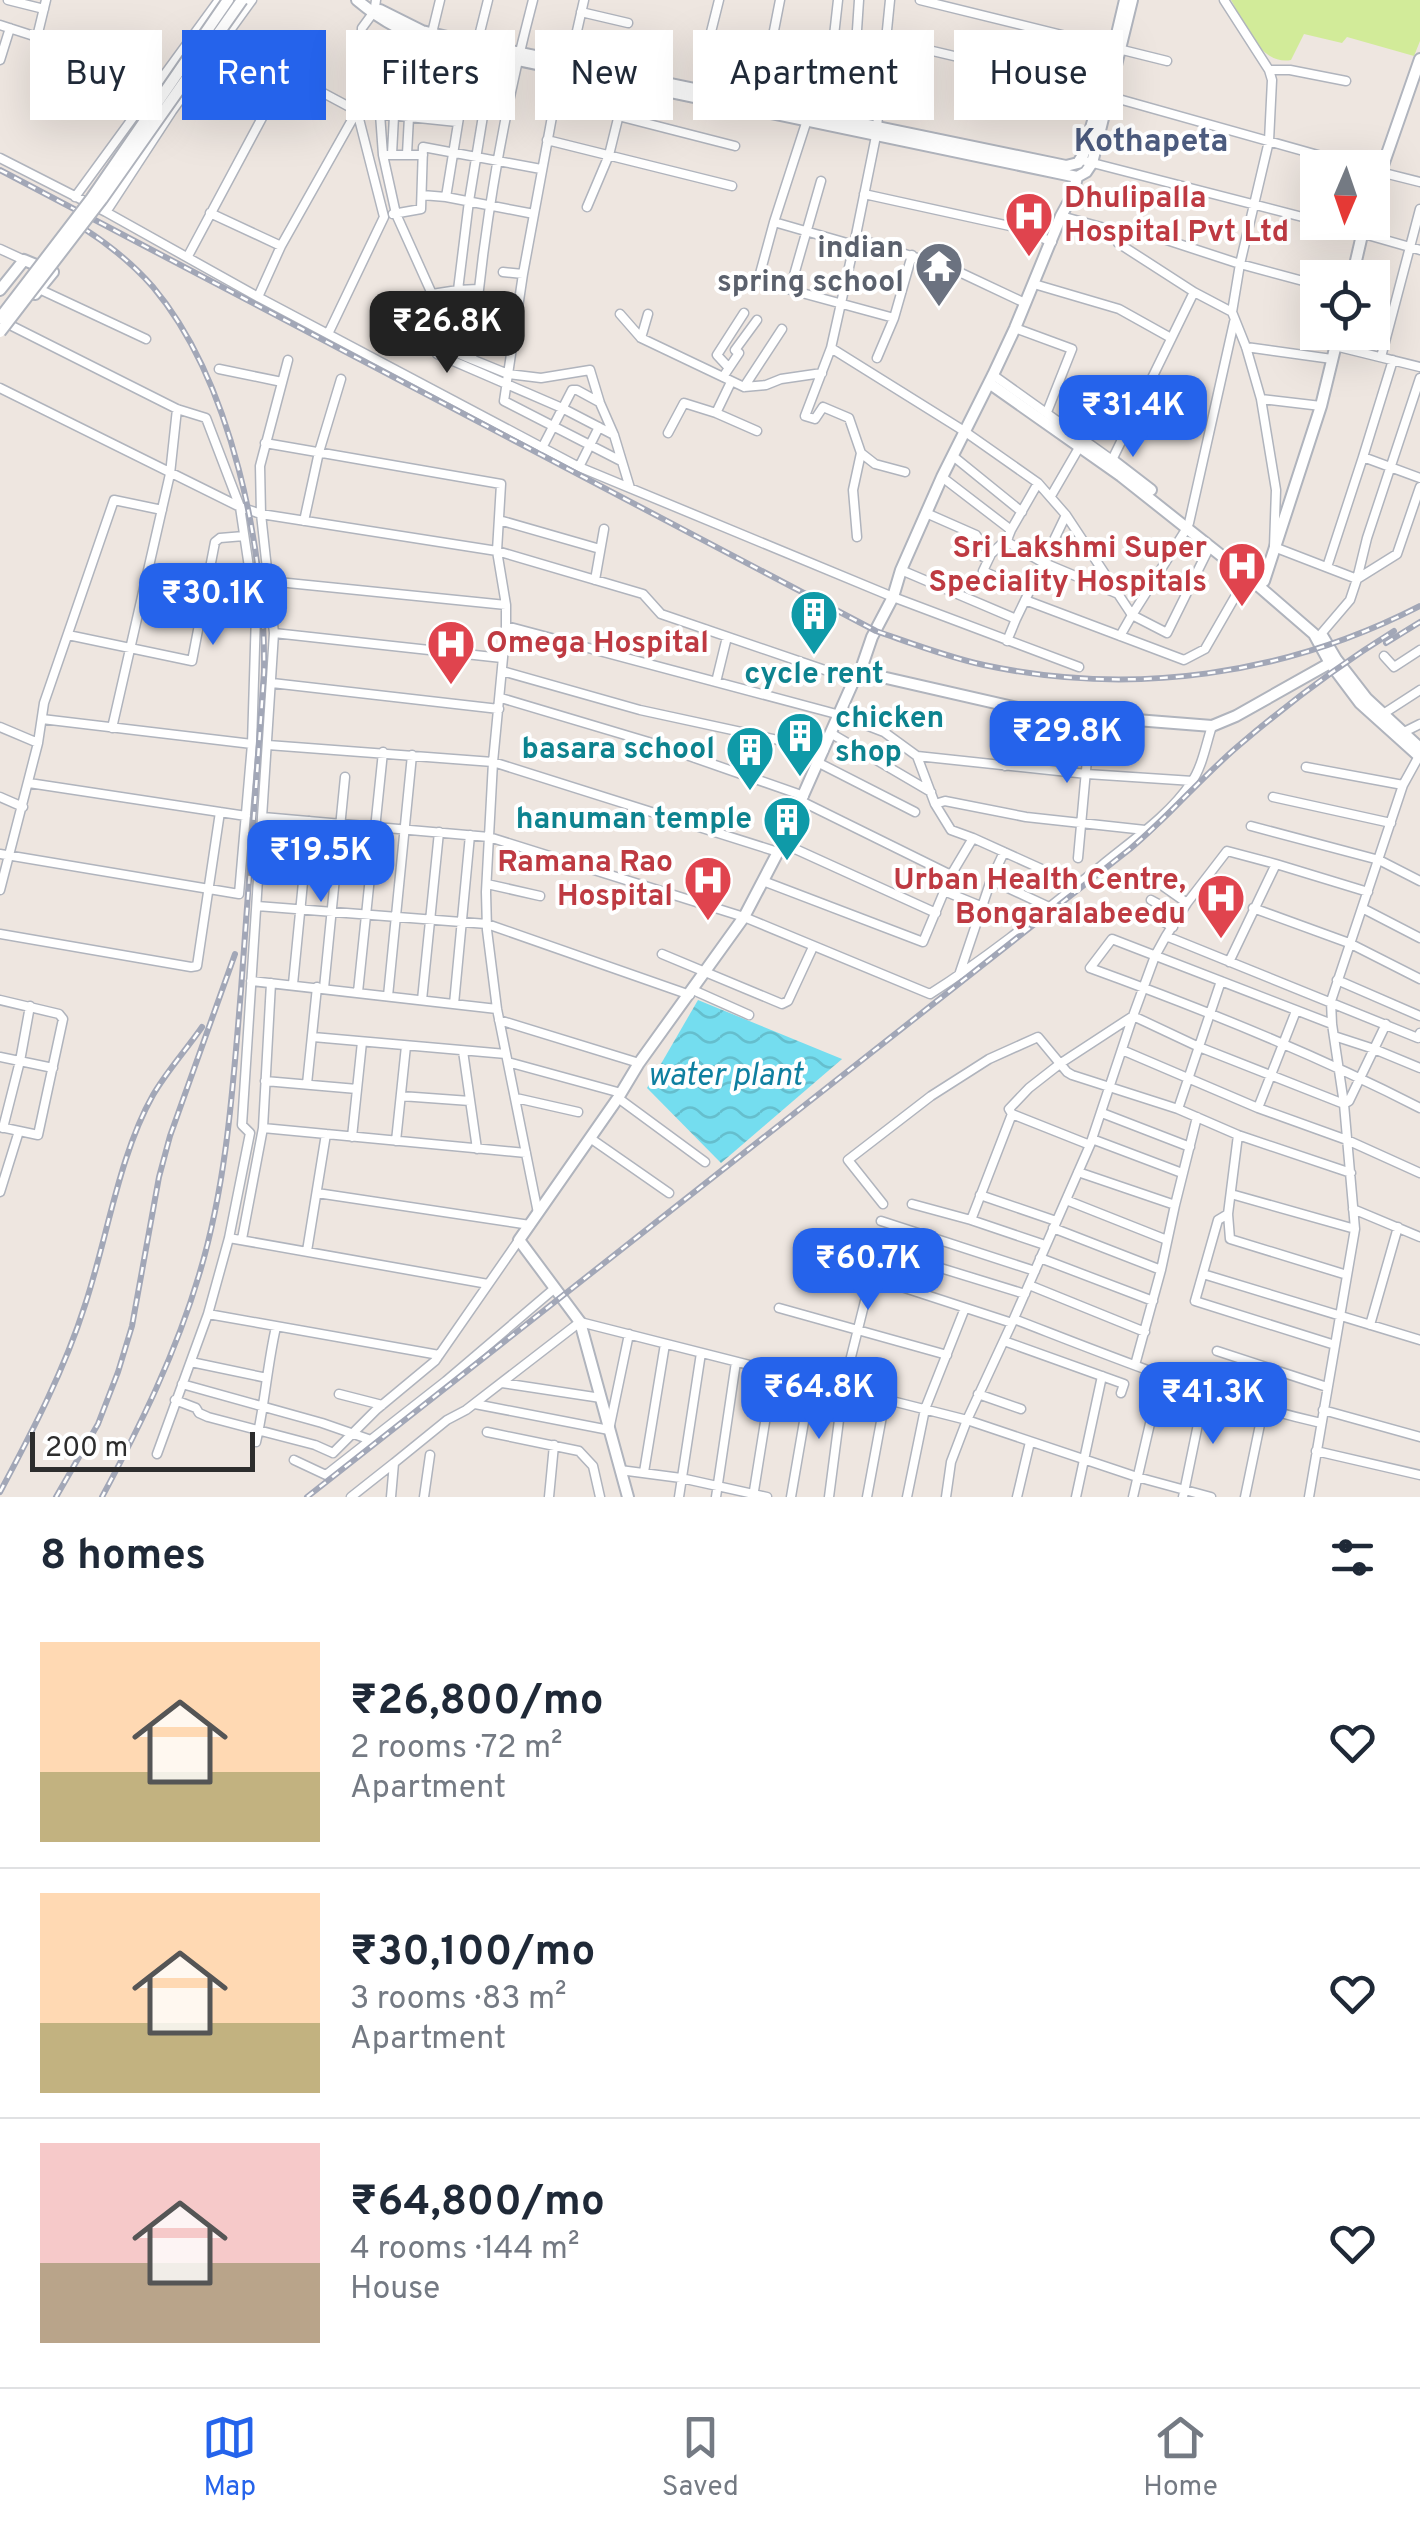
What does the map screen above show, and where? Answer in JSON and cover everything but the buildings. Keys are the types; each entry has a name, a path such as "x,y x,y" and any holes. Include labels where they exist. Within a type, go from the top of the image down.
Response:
{"street":[{"path":"8,0 45,4 39,30"},
{"path":"162,78 219,0"},
{"path":"2,329 228,0"},
{"path":"2,329 102,199 242,0"},
{"path":"231,30 252,0"},
{"path":"358,0 422,30"},
{"path":"433,30 440,0"},
{"path":"478,30 488,0"},
{"path":"472,358 491,206 518,56 533,0"},
{"path":"576,30 584,0"},
{"path":"712,30 719,0"},
{"path":"774,30 780,0"},
{"path":"834,30 838,0"},
{"path":"857,30 859,0"},
{"path":"887,30 890,0"},
{"path":"920,0 1036,30"},
{"path":"1122,30 1129,0"},
{"path":"1120,636 1188,525 1269,141 1272,80 1224,0"},
{"path":"373,5 401,30"},
{"path":"363,30 373,5"},
{"path":"581,12 628,22"},
{"path":"0,60 5,26 30,35"},
{"path":"1123,52 1167,61"},
{"path":"515,55 535,59"},
{"path":"1384,150 1420,58"},
{"path":"1268,70 1346,80"},
{"path":"106,212 182,97"},
{"path":"1123,98 1301,150"},
{"path":"162,106 172,111"},
{"path":"76,197 131,120"},
{"path":"188,256 261,120"},
{"path":"258,297 281,246 352,120"},
{"path":"328,334 384,217 359,120"},
{"path":"381,120 396,214 459,354 614,435"},
{"path":"388,154 393,120"},
{"path":"406,154 409,120"},
{"path":"438,120 457,122 446,197"},
{"path":"458,290 482,120"},
{"path":"551,120 504,402 621,461"},
{"path":"586,207 608,155 617,120"},
{"path":"634,120 736,146"},
{"path":"894,318 758,281 807,120 1066,166 1086,161 1300,217"},
{"path":"839,120 1076,177 1086,172 1097,120"},
{"path":"856,537 853,490 861,453 849,418 823,408 815,420 806,416 831,348 878,120"},
{"path":"546,140 732,186"},
{"path":"384,217 421,208 423,147 542,169"},
{"path":"388,154 423,155"},
{"path":"0,158 579,467 893,598 1079,667"},
{"path":"1390,174 1420,182"},
{"path":"333,1453 435,1361 619,1096 638,1062 744,917 819,763 942,477 992,379 1074,194 1076,177"},
{"path":"790,290 821,180"},
{"path":"864,194 1019,228 1052,242"},
{"path":"422,195 534,214"},
{"path":"1381,357 1420,209"},
{"path":"210,214 281,246"},
{"path":"1061,216 1112,230 1126,227 1300,280"},
{"path":"774,222 912,255 1025,303"},
{"path":"1112,230 1118,243 1233,316 1261,399 1276,490 1274,548"},
{"path":"1390,239 1420,250"},
{"path":"0,249 53,272 2,329"},
{"path":"877,358 894,318 912,255"},
{"path":"24,260 0,290 26,305"},
{"path":"504,272 524,274"},
{"path":"1034,284 1119,309 1171,338"},
{"path":"39,289 146,339"},
{"path":"432,294 478,289"},
{"path":"1112,460 1194,292"},
{"path":"729,368 717,355 744,313"},
{"path":"620,314 641,338 744,388 822,373"},
{"path":"641,338 648,314"},
{"path":"716,413 729,368 739,353 736,350 758,320"},
{"path":"1014,328 1072,349 1047,412"},
{"path":"2,329 206,418 240,506 256,614 252,744 239,894 5,855"},
{"path":"744,388 782,329"},
{"path":"831,348 1038,482 1066,515 1132,615 1167,633 1210,546"},
{"path":"1246,348 1332,359"},
{"path":"1264,581 1334,350"},
{"path":"1352,350 1420,367"},
{"path":"437,354 508,379 590,370 630,488"},
{"path":"157,1454 208,1314 229,1238 250,1132 242,1124 274,633 261,514 260,466 288,360"},
{"path":"1326,567 1392,360"},
{"path":"762,364 766,385"},
{"path":"219,369 282,382"},
{"path":"1321,634 1350,600 1420,378"},
{"path":"304,521 341,379"},
{"path":"992,379 1047,412 1112,460 1314,634 1360,703 1420,757 1403,785 1331,1001 1355,1229 1309,1497"},
{"path":"992,379 1264,581 1321,634 1360,692 1420,748"},
{"path":"0,388 170,474 261,514 497,552 643,594 660,614 857,676 1035,712 1212,726 1330,662"},
{"path":"542,448 572,390 600,403"},
{"path":"1261,399 1320,406"},
{"path":"668,433 684,403 757,430"},
{"path":"112,728 170,474 178,409"},
{"path":"579,467 599,427"},
{"path":"266,443 501,484 497,552 506,626 493,762 487,924 497,1009 538,1213"},
{"path":"1051,496 1080,446"},
{"path":"861,453 875,464 905,472"},
{"path":"953,456 1022,512"},
{"path":"1363,457 1420,478"},
{"path":"942,477 1009,534 1009,544 1116,592"},
{"path":"1038,482 1009,534 991,554 984,572 1027,596 1184,660 1205,649 1248,576"},
{"path":"1356,579 1397,554 1420,487"},
{"path":"0,890 5,855 29,783 44,703 114,500 162,510"},
{"path":"926,513 976,535 974,552 988,560"},
{"path":"1008,641 1066,515"},
{"path":"499,520 600,548"},
{"path":"594,580 604,529"},
{"path":"68,635 192,661 215,542 244,536"},
{"path":"1274,548 1356,579"},
{"path":"900,570 1016,619"},
{"path":"268,581 506,605"},
{"path":"506,626 840,715 884,732 918,756 1193,782"},
{"path":"274,633 502,658"},
{"path":"716,682 727,637"},
{"path":"1384,656 1394,668 1420,650"},
{"path":"502,671 640,710 824,750"},
{"path":"272,683 500,710"},
{"path":"1383,714 1420,690"},
{"path":"501,698 652,743 802,799 951,875"},
{"path":"1005,766 1016,708"},
{"path":"1078,858 1090,716"},
{"path":"42,720 252,744"},
{"path":"1404,732 1420,724"},
{"path":"0,726 38,743"},
{"path":"264,817 489,837 744,917 930,994 1145,830 1193,782 1212,726"},
{"path":"832,734 930,792"},
{"path":"268,745 493,762 780,848 936,913"},
{"path":"358,992 383,752"},
{"path":"388,996 412,755"},
{"path":"918,756 935,804 951,830 1077,885"},
{"path":"819,763 915,812"},
{"path":"1306,766 1403,785"},
{"path":"307,1084 333,912 345,777"},
{"path":"29,783 246,816"},
{"path":"0,797 23,807"},
{"path":"1273,797 1392,823"},
{"path":"935,804 945,801 1082,824 1145,830"},
{"path":"0,934 194,967 200,959 220,812"},
{"path":"293,984 309,821"},
{"path":"1251,826 1379,860 1420,880"},
{"path":"422,1000 438,832"},
{"path":"454,1004 470,835"},
{"path":"763,881 923,942 951,875 972,838"},
{"path":"946,1497 966,1420 1091,1142 1156,956 1187,902 1227,851 1368,892"},
{"path":"958,976 1004,852"},
{"path":"1229,962 1276,864"},
{"path":"991,880 1050,906"},
{"path":"487,884 540,896"},
{"path":"1160,884 1187,902"},
{"path":"944,890 983,907"},
{"path":"1151,900 1180,915"},
{"path":"257,906 487,924 692,992 748,1015"},
{"path":"1253,908 1350,943 1420,979"},
{"path":"1362,908 1420,938"},
{"path":"1152,916 1173,927"},
{"path":"1166,936 1419,1036"},
{"path":"1332,1024 1112,939 1090,968 1283,1043 1420,1108"},
{"path":"662,954 785,1004 813,947"},
{"path":"1337,980 1420,1016"},
{"path":"251,981 497,1009"},
{"path":"1178,1109 1222,981"},
{"path":"242,1240 263,1128 271,983"},
{"path":"0,1000 30,1006 63,1016 38,1135 1,1127 20,1061 30,1006"},
{"path":"1258,1108 1296,1010"},
{"path":"1134,1016 1199,1047 1344,1104"},
{"path":"1134,1016 1061,1063 1009,1109 1012,1114 1182,1173"},
{"path":"499,1020 638,1062"},
{"path":"1344,1104 1386,1024"},
{"path":"1334,1036 1420,1068"},
{"path":"313,1037 462,1050 507,1058 619,1096 705,1162"},
{"path":"883,1204 848,1160 931,1096 990,1059 1038,1037 1072,1075 1351,1172"},
{"path":"352,1137 362,1042"},
{"path":"396,1141 406,1046"},
{"path":"462,1050 477,1149"},
{"path":"1122,1050 1420,1173"},
{"path":"0,1057 53,1068"},
{"path":"265,1081 357,1089"},
{"path":"400,1096 470,1101"},
{"path":"516,1098 578,1112"},
{"path":"1102,1113 1190,1147"},
{"path":"971,1220 1012,1114"},
{"path":"1135,1365 1162,1270 1197,1117"},
{"path":"263,1128 526,1153"},
{"path":"0,1192 18,1131"},
{"path":"306,1251 326,1134"},
{"path":"1238,1135 1228,1214 1230,1239 1347,1276"},
{"path":"590,1138 669,1192"},
{"path":"1078,1172 1174,1205"},
{"path":"317,1192 530,1225"},
{"path":"1231,1194 1355,1229"},
{"path":"980,1195 1162,1270"},
{"path":"1066,1200 1167,1240"},
{"path":"912,1204 1045,1245"},
{"path":"1353,1208 1420,1237"},
{"path":"1228,1214 1218,1220 1195,1301 1334,1346"},
{"path":"880,1221 1035,1271"},
{"path":"1370,1325 1398,1228"},
{"path":"229,1238 488,1284"},
{"path":"519,1240 580,1322 628,1497"},
{"path":"856,1242 1027,1290 1145,1332"},
{"path":"1040,1258 1153,1301"},
{"path":"1203,1274 1420,1340"},
{"path":"828,1497 843,1389 871,1278 1013,1321 1263,1410 1321,1423"},
{"path":"294,1460 326,1475 446,1381 555,1288"},
{"path":"779,1308 947,1356"},
{"path":"907,1497 925,1409 965,1308"},
{"path":"208,1314 439,1355"},
{"path":"580,1322 966,1420 1184,1494 1211,1497"},
{"path":"351,1497 580,1322"},
{"path":"256,1442 276,1328"},
{"path":"610,1430 629,1334"},
{"path":"1004,1341 1124,1384 1121,1394"},
{"path":"644,1472 665,1344"},
{"path":"1217,1351 1328,1387"},
{"path":"678,1497 701,1353"},
{"path":"191,1362 267,1378"},
{"path":"716,1497 736,1362"},
{"path":"753,1496 773,1372"},
{"path":"1076,1497 1102,1376"},
{"path":"1132,1497 1161,1376"},
{"path":"791,1497 811,1381"},
{"path":"501,1383 601,1398"},
{"path":"182,1384 371,1440"},
{"path":"1184,1494 1205,1390"},
{"path":"339,1394 382,1405"},
{"path":"978,1394 1022,1409"},
{"path":"175,1400 208,1417 314,1445 346,1459"},
{"path":"867,1497 885,1400"},
{"path":"475,1404 610,1430"},
{"path":"1245,1497 1263,1410"},
{"path":"1323,1410 1420,1437"},
{"path":"486,1432 579,1451 592,1466 600,1497"},
{"path":"1017,1497 1030,1442"},
{"path":"549,1497 554,1445"},
{"path":"1316,1451 1420,1475"},
{"path":"424,1497 430,1455"},
{"path":"391,1497 394,1463"},
{"path":"620,1470 682,1478 767,1497"}],"green space":[{"path":"1231,0 1420,0 1420,41 1414,56 1347,37 1342,43 1304,34 1291,60 1280,60 1254,40"}],"water":[{"name":"water plant","path":"698,1000 842,1059 721,1163 647,1088"}],"railway":[{"path":"0,170 876,631 943,654 1040,674 1152,679 1262,663 1316,649 1420,606"},
{"path":"83,228 120,255 153,287 181,326 204,370 223,418 251,522 259,574 264,672 235,1062 216,1205 199,1275 179,1333 102,1497"},
{"path":"1386,643 1420,622"},
{"path":"307,1497 1130,849 1223,759 1274,716 1394,631"},
{"path":"56,1497 98,1424 118,1372 132,1326 170,1136 235,954"},
{"path":"0,1492 47,1401 77,1330 122,1170 141,1119 158,1086 202,1027"}],"place":[{"name":"Dhulipalla Hospital Pvt Ltd","path":"1029,258"},
{"name":"indian spring school","path":"939,308"},
{"name":"Sri Lakshmi Super Speciality Hospitals","path":"1242,608"},
{"name":"cycle rent","path":"814,656"},
{"name":"Omega Hospital","path":"451,686"},
{"name":"chicken shop","path":"800,778"},
{"name":"basara school","path":"750,792"},
{"name":"hanuman temple","path":"787,862"},
{"name":"Ramana Rao Hospital","path":"708,922"},
{"name":"Urban Health Centre, Bongaralabeedu","path":"1221,940"}],"district":[{"name":"Kothapeta","path":"1151,143"}]}
